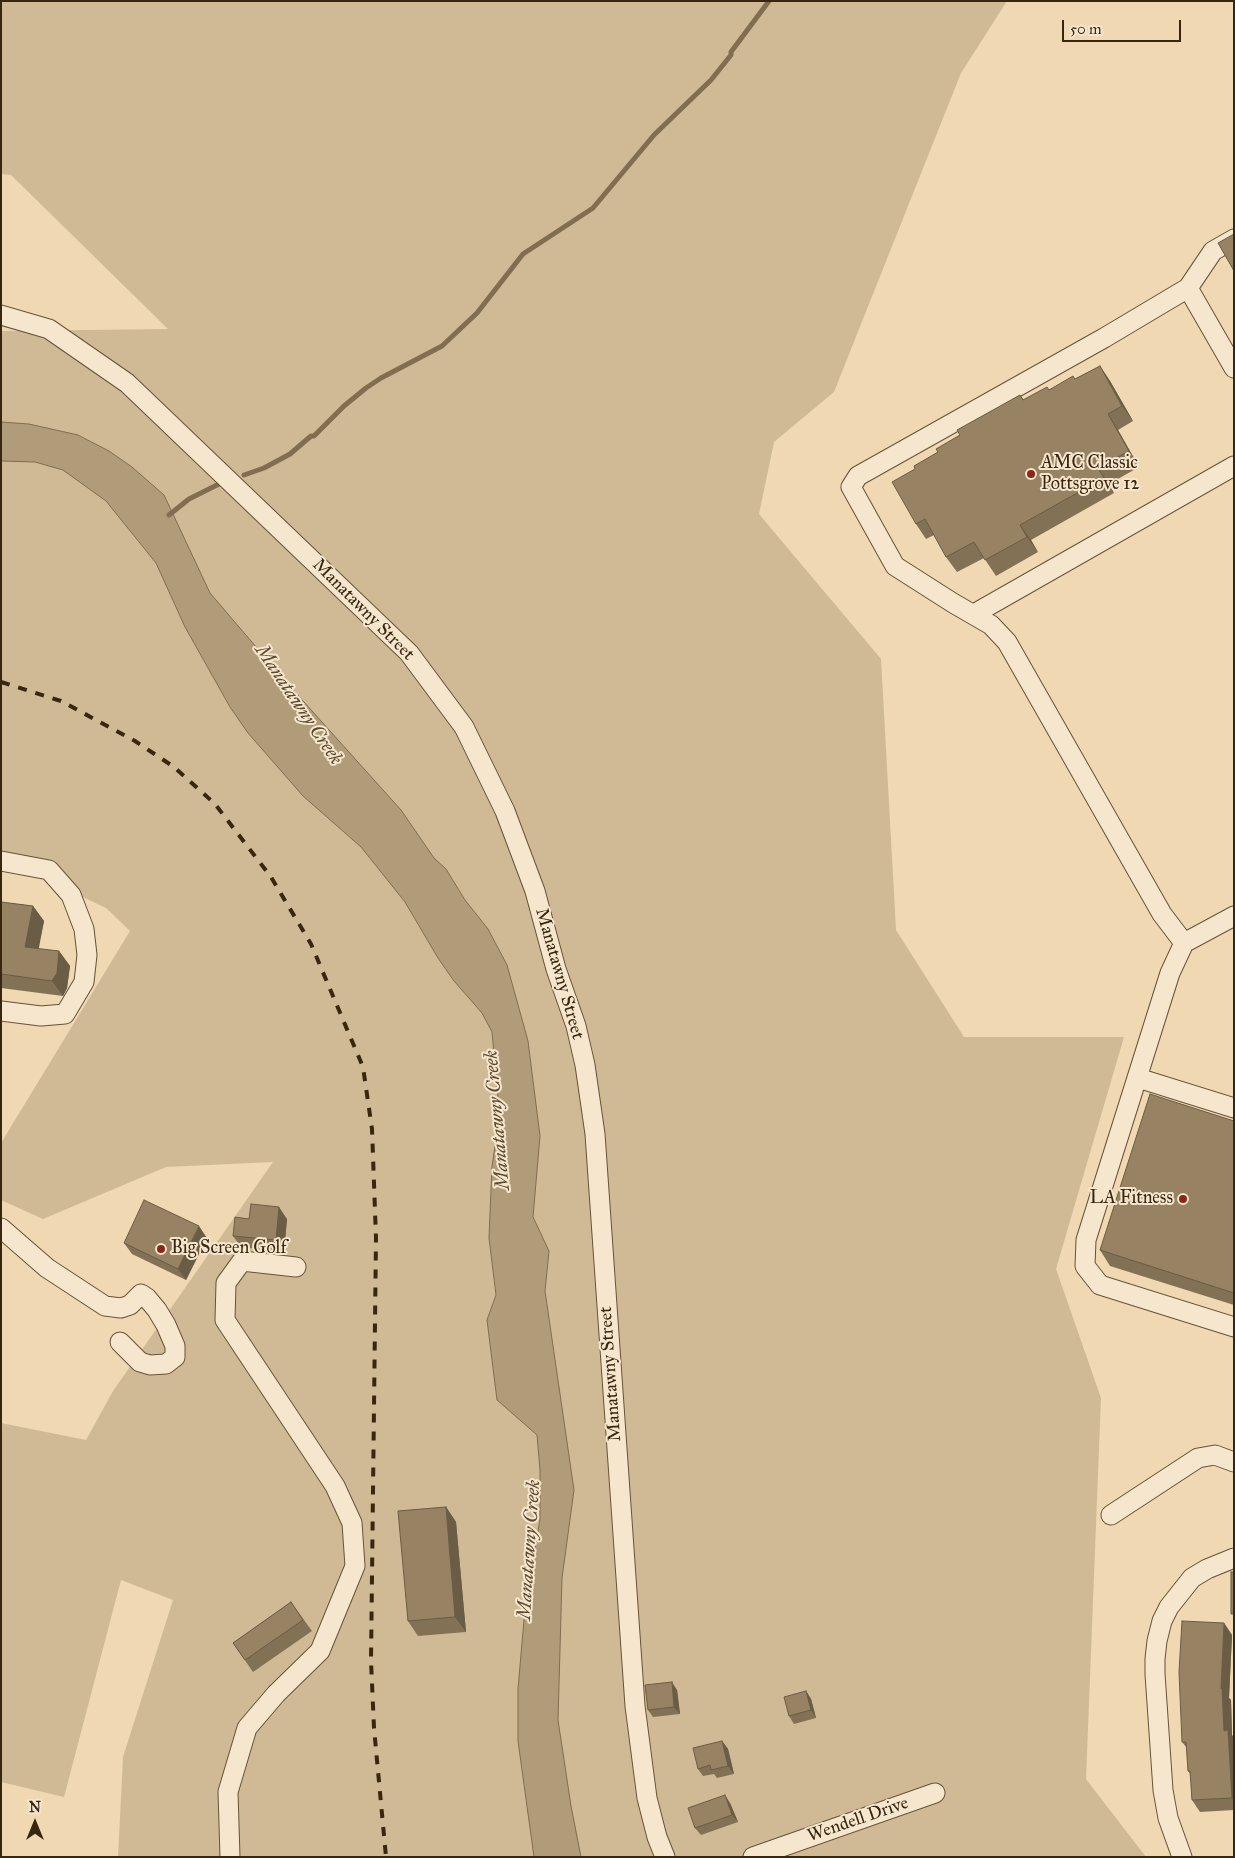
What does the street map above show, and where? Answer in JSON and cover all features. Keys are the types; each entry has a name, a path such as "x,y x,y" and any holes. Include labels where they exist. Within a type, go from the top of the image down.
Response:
{"street":[{"path":"1184,943 1162,914 1008,642 991,625 895,566 851,487 858,476 1188,288 1213,251 1234,239"},
{"path":"1188,288 1234,368"},
{"name":"Manatawny Street","path":"1,315 49,330 128,383 409,654 464,727 505,811 535,891 556,968 576,1026 585,1065 595,1134 635,1706 647,1798 657,1837 665,1857"},
{"path":"974,614 1234,466"},
{"path":"1,861 49,870 71,895 84,929 87,955 84,982 64,1014 41,1016 1,1011"},
{"path":"1234,916 1184,943 1170,973 1086,1240 1085,1266 1100,1285 1234,1327"},
{"path":"1138,1078 1234,1108"},
{"path":"1,1228 47,1268 105,1306 121,1308 130,1305 141,1294 157,1310 166,1325 175,1346 175,1358 166,1364 150,1365 140,1362 120,1342"},
{"path":"230,1857 228,1792 247,1728 276,1694 320,1651 355,1566 352,1523 336,1486 225,1320 226,1283 242,1261 296,1267"},
{"path":"1111,1514 1198,1458 1215,1455 1234,1462"},
{"path":"1182,1857 1168,1818 1163,1790 1155,1674 1157,1641 1162,1621 1169,1607 1192,1578 1207,1569 1234,1558"},
{"name":"Wendell Drive","path":"753,1857 935,1793"}],"shaded area":[{"path":"1,1 1007,1 961,73 834,392 774,442 759,514 881,659 896,930 964,1037 1124,1037 1056,1269 1101,1398 1086,1779 1146,1857 118,1857 123,1757 173,1600 121,1580 64,1797 1,1782 1,1423 86,1440 113,1391 273,1162 166,1167 43,1219 1,1200 1,1143 130,931 106,908 1,858 1,331 168,329 11,175 1,174"}],"water":[{"name":"Manatawny Creek","path":"1,422 29,424 78,435 109,451 132,467 164,495 210,593 286,682 401,810 434,858 446,869 465,900 488,929 507,965 528,1041 540,1136 533,1217 549,1251 545,1291 574,1490 562,1578 558,1720 581,1857 534,1857 518,1741 518,1689 525,1608 540,1519 540,1470 537,1435 497,1400 487,1320 496,1295 489,1238 492,1166 497,1132 498,1097 492,1032 482,1013 454,981 438,958 405,902 361,847 303,796 248,733 230,707 185,627 156,563 106,501 63,470 35,462 1,461"}],"building":[{"path":"1234,234 1234,271 1218,243"},
{"name":"AMC Classic Pottsgrove 12","path":"1100,366 1122,406 1108,414 1129,451 1098,468 1104,478 1020,525 1027,537 985,560 974,542 946,557 925,519 916,524 892,482 915,469 914,466 938,452 936,449 960,435 957,430 1020,395 1023,400 1047,387 1049,390 1073,376 1075,379"},
{"path":"1,902 33,906 25,947 59,951 57,973 52,981 1,974"},
{"name":"LA Fitness","path":"1150,1094 1234,1121 1234,1293 1100,1250"},
{"path":"144,1200 199,1226 178,1269 124,1243"},
{"path":"251,1204 279,1207 276,1240 233,1236 235,1217 249,1219"},
{"path":"446,1507 455,1617 408,1621 398,1511"},
{"path":"1231,1572 1234,1572 1234,1614 1231,1614"},
{"path":"291,1602 303,1620 245,1660 233,1643"},
{"path":"1182,1621 1224,1623 1221,1689 1224,1731 1228,1730 1232,1798 1192,1800 1186,1742 1182,1742 1179,1672"},
{"path":"672,1682 674,1707 648,1710 645,1685"},
{"path":"806,1691 811,1710 789,1716 784,1697"},
{"path":"722,1741 728,1766 711,1770 710,1765 698,1769 693,1748"},
{"path":"725,1795 732,1815 695,1828 688,1808"}],"waterway":[{"path":"244,475 264,468 290,454 311,436 314,436 344,406 366,388 442,346 477,313 523,254 593,208 654,135 711,80 769,1"},
{"path":"169,515 189,499 225,481"}],"railway":[{"path":"1,682 61,701 135,741 174,767 215,804 271,877 311,944 363,1067 372,1129 376,1238 371,1661 374,1728 386,1857"}],"place":[{"name":"AMC Classic Pottsgrove 12","path":"1031,474"},
{"name":"LA Fitness","path":"1183,1199"},
{"name":"Big Screen Golf","path":"161,1249"}]}
